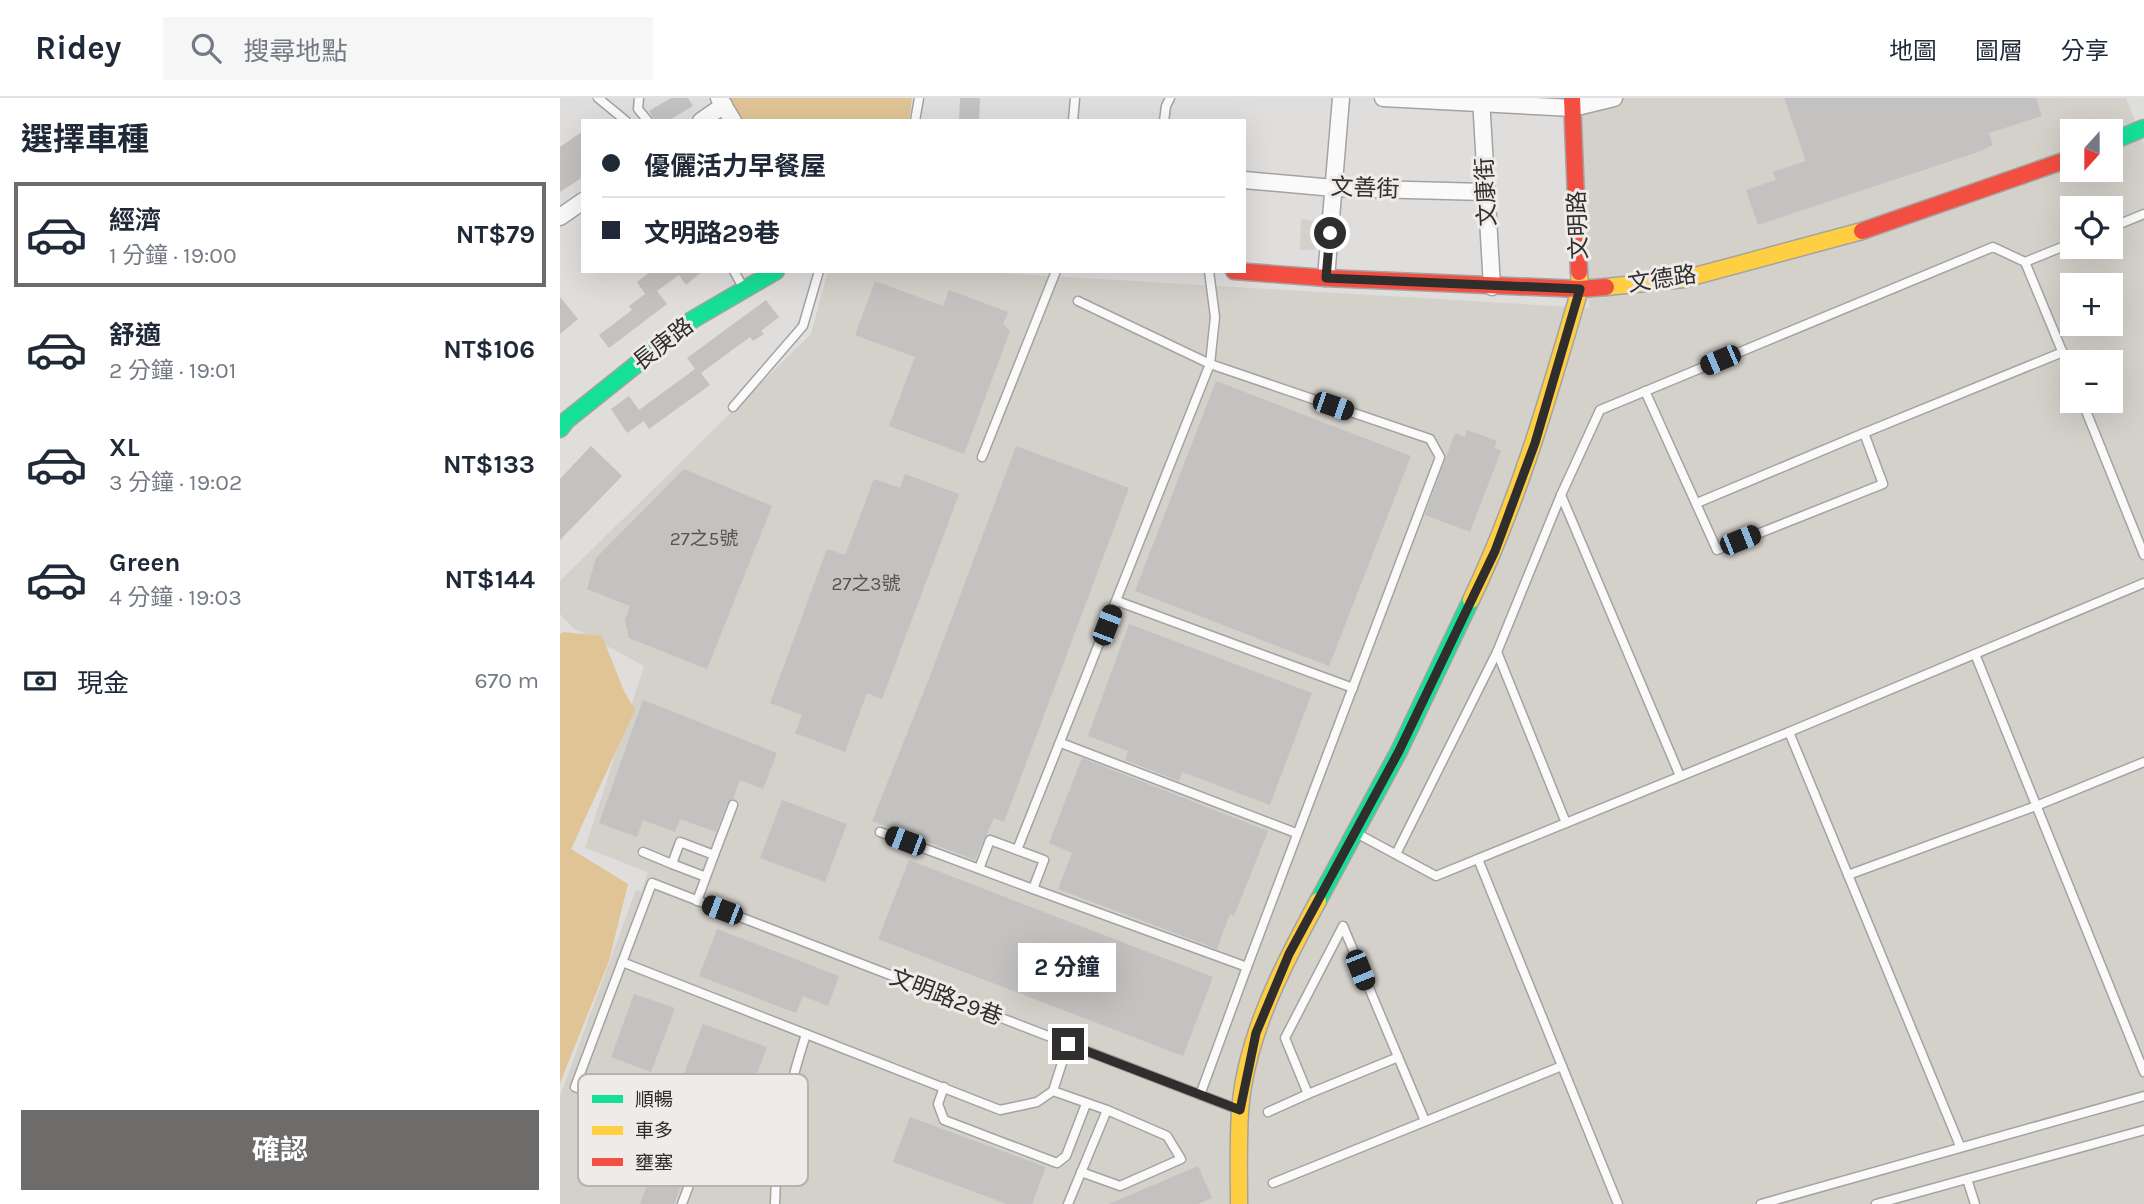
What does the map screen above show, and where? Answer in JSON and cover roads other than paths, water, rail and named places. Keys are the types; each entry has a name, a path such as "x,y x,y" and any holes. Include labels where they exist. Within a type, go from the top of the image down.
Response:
{"street":[{"path":"1326,278 1341,98"},
{"path":"1383,98 1573,103 1614,98"},
{"name":"文康街","path":"1481,100 1492,287"},
{"path":"703,119 721,101 732,119"},
{"name":"文明路","path":"1239,1204 1240,1110 1256,1033 1284,965 1399,751 1495,551 1535,443 1580,289 1573,103"},
{"path":"2123,137 2144,128"},
{"name":"文德路","path":"1246,272 1492,287 1580,289 1684,279 1840,239 2060,162"},
{"name":"文善街","path":"1246,180 1334,188 1485,192"},
{"path":"560,217 581,202"},
{"name":"長庚路","path":"563,420 692,320 772,273"}],"lane":[{"path":"598,98 623,119"},
{"path":"639,98 638,109 646,119"},
{"path":"915,119 919,98"},
{"path":"1073,119 1075,98"},
{"path":"1164,119 1170,98"},
{"path":"2123,223 2144,214"},
{"path":"1396,854 1497,652 1561,495 1600,410 1993,247 2025,262 2062,350"},
{"path":"2025,262 2060,248"},
{"path":"735,273 744,289"},
{"path":"733,407 803,326 818,273"},
{"path":"982,457 1055,273"},
{"path":"1017,850 1210,364 1215,317 1209,273"},
{"path":"1078,301 1210,364 1430,439 1440,457 1296,833 1200,1095"},
{"path":"1697,503 2060,353"},
{"path":"1645,391 1717,550 1882,484 1864,433"},
{"path":"2087,413 2144,555"},
{"path":"1561,495 1680,776"},
{"path":"1355,832 1436,876 2144,583"},
{"path":"1117,601 1353,688"},
{"path":"1497,652 1566,823"},
{"path":"1975,654 2144,1072"},
{"path":"1788,732 1961,1146"},
{"path":"1061,743 1296,833"},
{"path":"1848,875 2036,806 2144,762"},
{"path":"697,901 733,805"},
{"path":"880,832 1247,967"},
{"path":"979,869 990,840 1044,860 1033,889"},
{"path":"672,864 680,842 715,855"},
{"path":"643,852 706,877"},
{"path":"1478,859 1618,1204"},
{"name":"文明路29巷","path":"622,962 652,883 1240,1110"},
{"path":"1308,1094 1285,1038 1343,926 1396,1058 1425,1121"},
{"path":"580,1074 622,962 1000,1110 1037,1102 1053,1091 1068,1044"},
{"path":"793,1074 806,1034"},
{"path":"1268,1112 1396,1058"},
{"path":"1273,1183 1562,1066"},
{"path":"944,1087 938,1104 944,1119 1057,1163 1066,1156 1086,1104"},
{"path":"1053,1091 1107,1110 1167,1136 1181,1159 1120,1186 1081,1172"},
{"path":"1761,1204 2144,1096"},
{"path":"1068,1204 1107,1110"},
{"path":"1876,1204 2144,1129"},
{"path":"1966,1179 1975,1204"},
{"path":"682,1204 688,1186"},
{"path":"775,1186 775,1204"}]}
